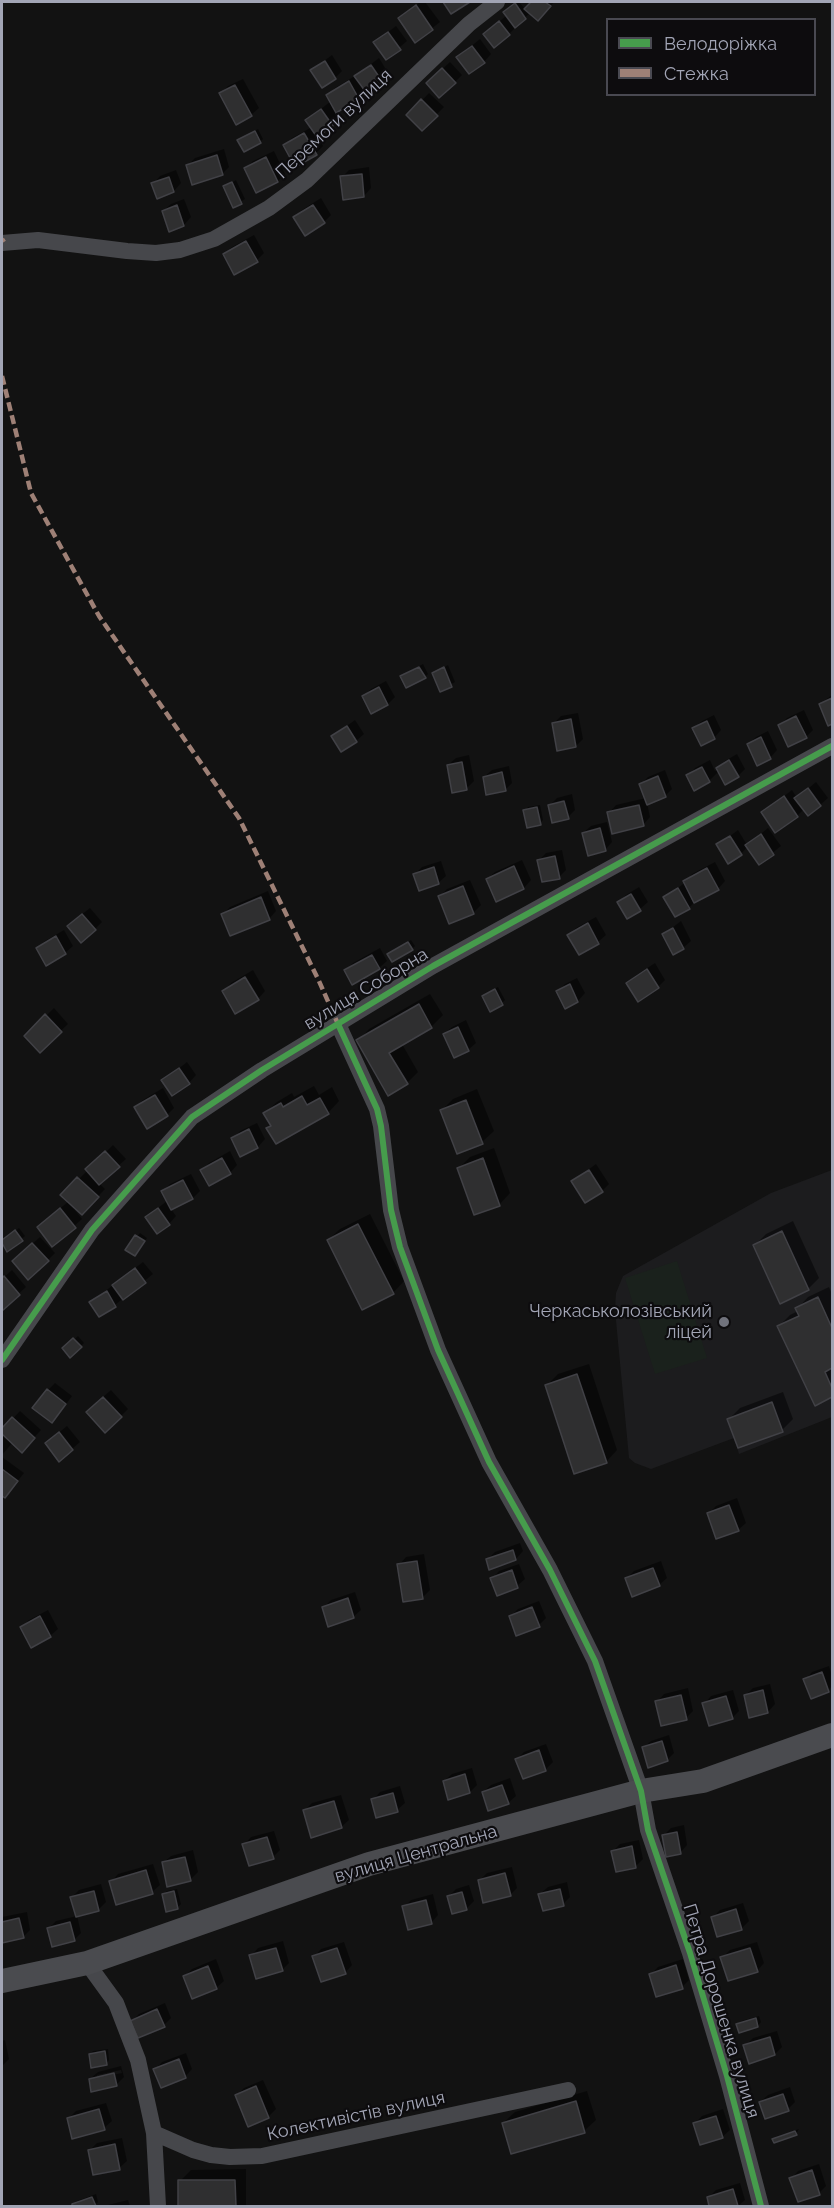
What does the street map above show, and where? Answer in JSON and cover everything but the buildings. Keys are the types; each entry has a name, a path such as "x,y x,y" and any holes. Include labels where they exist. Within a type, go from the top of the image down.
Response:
{"street":[{"name":"Перемоги вулиця","path":"2,243 38,240 156,253 180,250 214,239 269,208 307,180 469,24 497,2"},
{"name":"вулиця Соборна","path":"2,1360 92,1230 192,1117 262,1070 443,960 832,746"},
{"name":"Петра Дорошенка вулиця","path":"338,1024 376,1109 381,1126 391,1210 400,1247 438,1350 489,1462 550,1570 595,1661 641,1791 648,1830 690,1953 727,2076 761,2206"},
{"name":"вулиця Центральна","path":"2,1981 87,1963 369,1864 641,1791 703,1781 832,1735"},
{"path":"87,1963 116,2003 138,2060 154,2133 158,2206"},
{"name":"Колективістів вулиця","path":"154,2133 193,2150 211,2155 262,2156 568,2090"}],"shaded area":[{"name":"Черкаськолозівський ліцей","path":"832,1170 832,1417 739,1454 734,1438 651,1469 635,1463 629,1458 615,1310 616,1293 623,1276 771,1193"},
{"path":"677,1261 707,1358 655,1374 625,1278"}],"marked path":[{"path":"2,376 31,493 99,616 239,818 338,1024"}],"cycle path":[{"path":"2,1360 92,1230 192,1117 262,1070 433,966 832,746"},
{"path":"338,1024 377,1109 391,1210 400,1247 438,1350 489,1462 550,1570 595,1661 641,1791 648,1830 690,1953 727,2076 761,2206"}],"place":[{"name":"Черкаськолозівський ліцей","path":"724,1322"}]}
